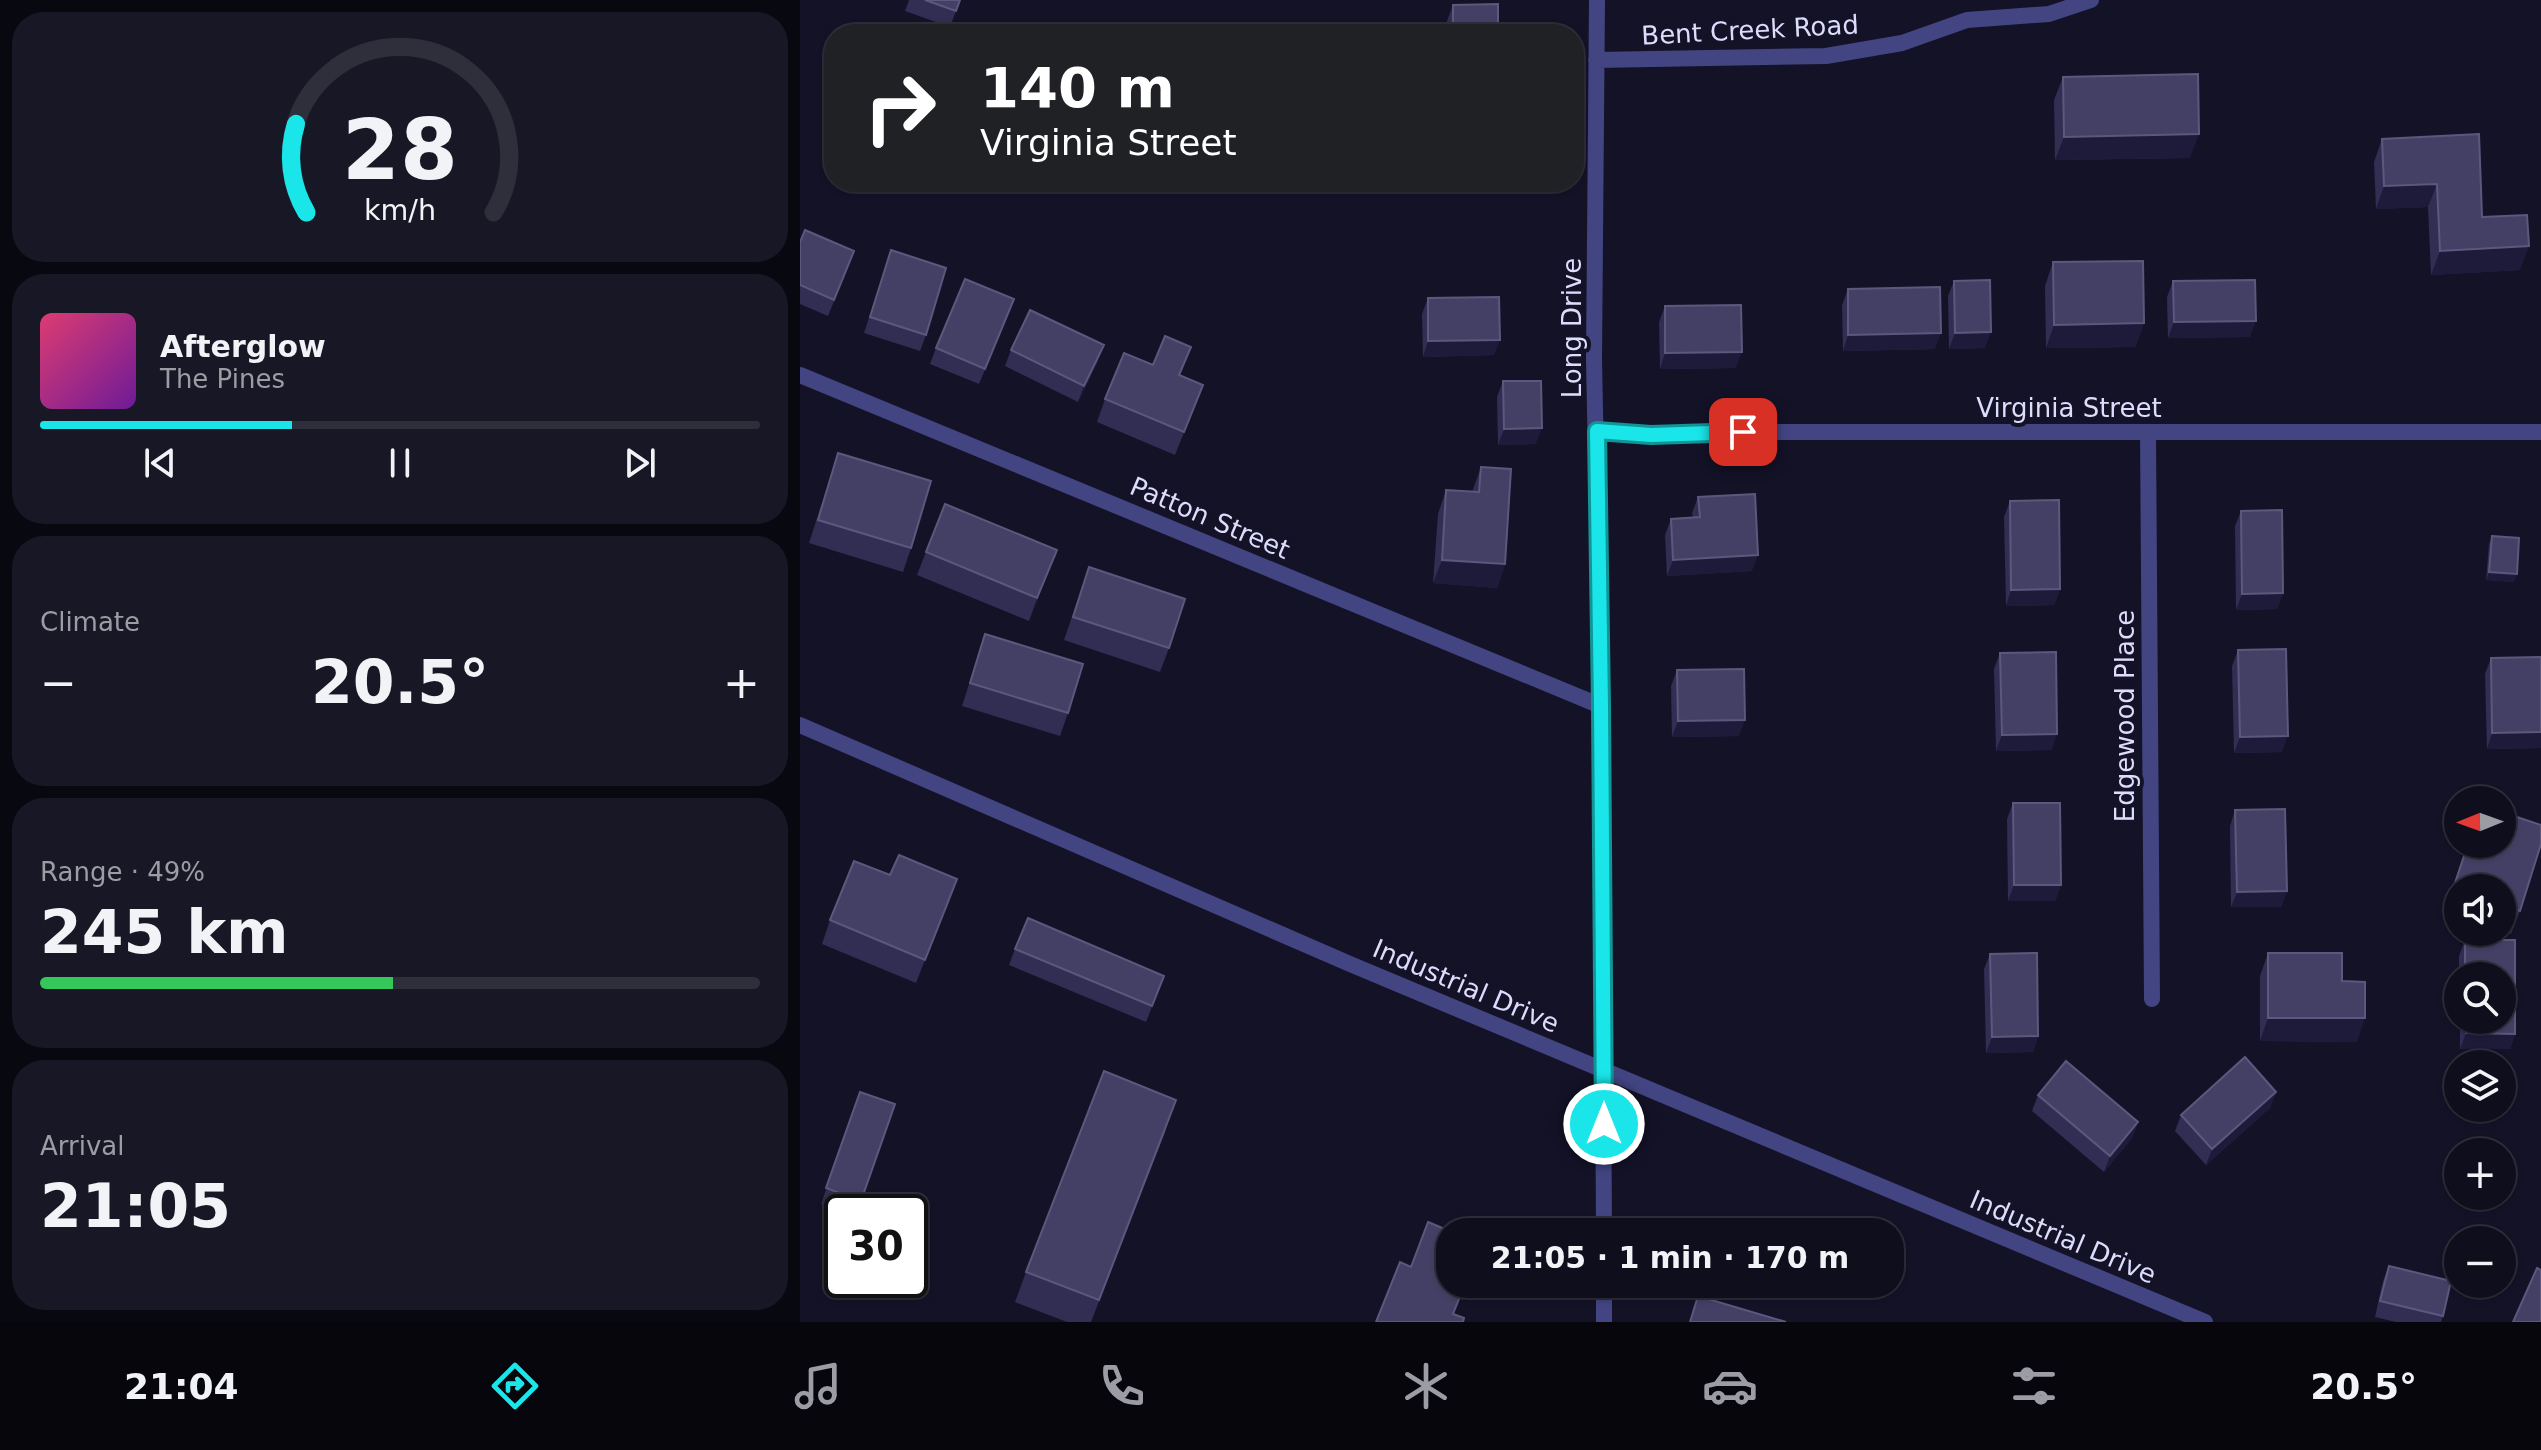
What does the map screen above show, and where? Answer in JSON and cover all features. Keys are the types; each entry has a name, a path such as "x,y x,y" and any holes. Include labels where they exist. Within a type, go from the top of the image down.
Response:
{"street":[{"name":"Long Drive","path":"1597,0 1594,360 1601,706 1604,1218"},
{"name":"Bent Creek Road","path":"1596,60 1826,56 1902,43 1967,20 2049,14 2091,0"},
{"name":"Patton Street","path":"800,375 1601,706"},
{"name":"Virginia Street","path":"1597,431 1651,435 1743,432 2541,432"},
{"name":"Edgewood Place","path":"2148,432 2152,999"},
{"name":"Industrial Drive","path":"800,725 1350,964 2205,1322"},
{"path":"1604,1298 1604,1322"}],"building":[{"path":"925,0 960,0 956,11"},
{"path":"1498,4 1498,24 1453,24 1453,5"},
{"path":"2198,74 2199,134 2064,137 2063,77"},
{"path":"2479,134 2482,217 2527,215 2529,246 2440,251 2437,184 2384,186 2382,139"},
{"path":"805,230 854,251 834,300 800,285 800,242"},
{"path":"891,250 946,268 926,335 870,317"},
{"path":"2143,261 2144,323 2054,325 2053,262"},
{"path":"965,279 1014,299 985,369 936,348"},
{"path":"1990,280 1991,332 1955,333 1954,281"},
{"path":"2255,280 2256,321 2174,322 2173,281"},
{"path":"1940,287 1941,333 1848,335 1848,289"},
{"path":"1499,297 1500,340 1428,341 1428,298"},
{"path":"1741,305 1742,352 1665,353 1665,306"},
{"path":"1030,310 1104,345 1084,386 1011,350"},
{"path":"1165,336 1191,347 1179,375 1203,385 1184,432 1105,399 1124,353 1153,365"},
{"path":"1503,381 1541,381 1542,428 1504,429"},
{"path":"838,453 931,481 911,548 818,520"},
{"path":"1481,467 1511,469 1505,564 1442,560 1446,490 1479,492"},
{"path":"1755,494 1758,555 1673,560 1671,519 1700,517 1698,497"},
{"path":"2059,500 2060,589 2011,590 2010,501"},
{"path":"945,504 1057,550 1037,598 926,552"},
{"path":"2282,510 2283,593 2242,594 2241,511"},
{"path":"2492,536 2519,538 2517,574 2489,572"},
{"path":"1089,567 1185,599 1169,648 1073,617"},
{"path":"985,634 1083,664 1068,713 970,683"},
{"path":"2286,649 2288,736 2240,737 2238,650"},
{"path":"2056,652 2057,734 2002,735 2000,653"},
{"path":"2541,657 2541,732 2492,733 2491,658"},
{"path":"1744,669 1745,720 1678,721 1677,670"},
{"path":"2013,803 2060,803 2061,885 2014,885"},
{"path":"2285,809 2287,891 2237,892 2235,810"},
{"path":"2516,817 2541,825 2541,844 2520,911 2516,910 2516,874 2458,874 2463,858 2516,858"},
{"path":"899,855 957,879 925,960 830,920 854,861 890,875"},
{"path":"1028,918 1164,976 1152,1006 1015,949"},
{"path":"2465,946 2515,946 2515,962 2465,962"},
{"path":"2037,953 2038,1036 1992,1037 1990,954"},
{"path":"2268,953 2342,953 2342,981 2365,982 2365,1018 2268,1018"},
{"path":"2245,1057 2276,1092 2212,1149 2181,1115"},
{"path":"2066,1061 2138,1122 2110,1156 2038,1095"},
{"path":"1104,1071 1176,1100 1099,1300 1026,1272"},
{"path":"860,1092 895,1104 863,1194 842,1194 826,1188"},
{"path":"1428,1222 1436,1225 1436,1298 1459,1298 1453,1314 1464,1318 1463,1322 1376,1322 1400,1262 1411,1267"},
{"path":"2389,1266 2444,1279 2444,1298 2447,1298 2443,1316 2380,1301"},
{"path":"2537,1268 2541,1270 2541,1322 2513,1322"},
{"path":"1697,1298 1705,1298 1786,1322 1690,1322"}],"route":[{"path":"1604,1124 1597,431 1651,435 1743,432"}]}
